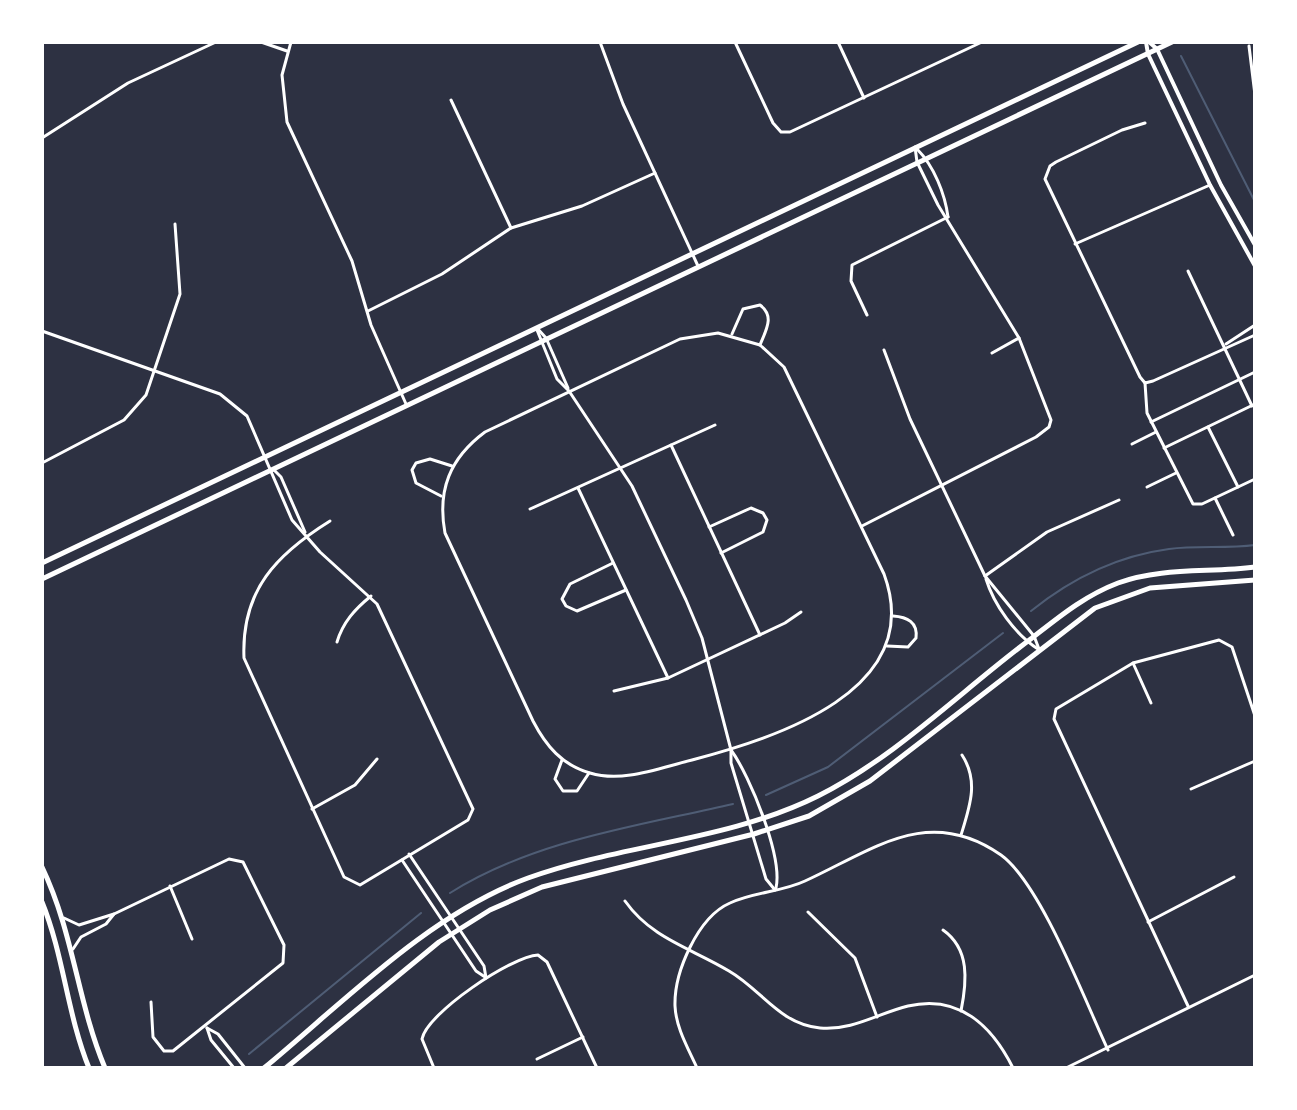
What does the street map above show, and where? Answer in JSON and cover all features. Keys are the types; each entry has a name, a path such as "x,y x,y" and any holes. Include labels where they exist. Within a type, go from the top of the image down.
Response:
{"main road":[{"path":"42,563 1138,42"},
{"path":"42,579 271,467 1172,42"},
{"path":"264,1068 443,922 503,889 550,871 761,818 803,803 851,778 1085,598 1125,581 1165,572 1255,567"},
{"path":"286,1068 459,928 542,887 754,834 809,816 863,786 1084,615 1123,595 1164,585 1255,580"},
{"path":"42,867 64,918 89,1027 105,1068"},
{"path":"42,902 58,947 74,1025 89,1068"}],"street":[{"path":"42,138 128,83 216,42"},
{"path":"261,42 287,51"},
{"path":"291,42 281,91 287,122 352,261 367,311 406,404"},
{"path":"600,42 698,266"},
{"path":"735,42 781,132 790,132 982,42"},
{"path":"838,42 864,98"},
{"path":"1148,42 1157,49 1221,185 1255,245"},
{"path":"1148,42 1148,54 1210,185 1255,266"},
{"path":"1249,46 1255,95"},
{"path":"451,100 511,228"},
{"path":"1145,123 1122,130 1050,166 1047,185 1145,383 1151,422 1195,505 1255,479"},
{"path":"915,147 926,158 946,201 948,217"},
{"path":"862,526 945,487 1049,427 1049,410 1019,338 938,205 917,162 915,147"},
{"path":"367,311 442,274 511,228 582,206 655,173"},
{"path":"1075,244 1210,185"},
{"path":"867,315 851,281 852,265 948,217"},
{"path":"42,463 124,420 146,395 180,294 175,224"},
{"path":"1164,448 1254,405 1188,271"},
{"path":"732,334 743,309 760,305 766,309 769,321 760,345"},
{"path":"1223,347 1255,325"},
{"path":"536,326 546,338 569,391 621,468 686,600 708,660 731,750 766,830 779,875 775,890"},
{"path":"536,326 539,341 557,379 569,391"},
{"path":"42,331 155,372 187,380 234,403 255,428 271,467 273,481 292,520 306,536 337,569 371,596 471,802 472,815 369,882 351,883 344,877 249,676 243,640 251,602 281,556 306,536 330,521"},
{"path":"704,333 732,334 760,345 793,380 891,591 893,616 887,646 861,680 811,718 774,737 629,776 589,773 562,760 543,740 457,561 445,533 442,496 452,466 470,443 485,432 680,339 704,333"},
{"path":"1145,383 1255,335"},
{"path":"992,353 1019,338"},
{"path":"884,350 910,419 945,487 997,602 1027,642 1039,649"},
{"path":"1151,422 1255,372"},
{"path":"530,509 715,425"},
{"path":"1208,427 1238,487"},
{"path":"1132,444 1156,432"},
{"path":"671,445 760,635"},
{"path":"442,496 416,483 412,470 416,463 430,459 452,466"},
{"path":"271,467 281,477 306,536"},
{"path":"1147,487 1176,473"},
{"path":"578,488 668,678"},
{"path":"1215,498 1233,535"},
{"path":"985,576 1047,532 1119,500"},
{"path":"709,527 751,508 763,513 767,520 763,532 721,553"},
{"path":"613,563 570,584 562,599 566,606 577,611 626,590"},
{"path":"985,576 1034,636 1039,649"},
{"path":"337,642 341,629 355,609 371,596"},
{"path":"614,691 668,678 801,612"},
{"path":"887,646 908,647 916,638 914,625 906,617 893,616"},
{"path":"1188,1006 1054,719 1056,709 1133,663 1219,640 1232,647 1255,716"},
{"path":"1133,663 1151,703"},
{"path":"731,750 731,763 751,820 766,879 775,890"},
{"path":"961,835 973,785 969,766 962,755"},
{"path":"312,809 355,785 377,759"},
{"path":"562,760 555,779 563,791 577,791 589,773"},
{"path":"1191,789 1255,761"},
{"path":"697,1068 682,1035 675,1007 679,977 702,929 728,903 802,883 889,840 932,831 961,835 1001,855 1025,878 1108,1050"},
{"path":"409,854 484,966 486,978"},
{"path":"64,918 79,925 114,914 236,858 248,869 284,945 283,963 181,1047 164,1051 153,1037 151,1002"},
{"path":"402,860 476,971 486,978"},
{"path":"1148,922 1234,877"},
{"path":"170,886 192,939"},
{"path":"625,901 640,922 689,953 728,970 750,984 780,1014 801,1024 842,1027 927,1003 961,1011 989,1028 1013,1068"},
{"path":"808,912 855,958 877,1017"},
{"path":"73,949 81,937 106,924 114,914"},
{"path":"943,930 956,940 966,971 961,1011"},
{"path":"434,1068 424,1046 424,1032 486,978 525,958 538,955 547,962 597,1068"},
{"path":"1066,1068 1255,975"},
{"path":"207,1028 211,1040 234,1068"},
{"path":"207,1028 218,1034 245,1068"},
{"path":"537,1059 583,1037"}],"waterway":[{"path":"1181,56 1255,202"},
{"path":"1031,611 1062,588 1096,570 1131,557 1180,548 1255,545"},
{"path":"766,795 828,767 1003,633"},
{"path":"450,893 482,875 551,847 733,804"},
{"path":"249,1054 421,913"}]}
